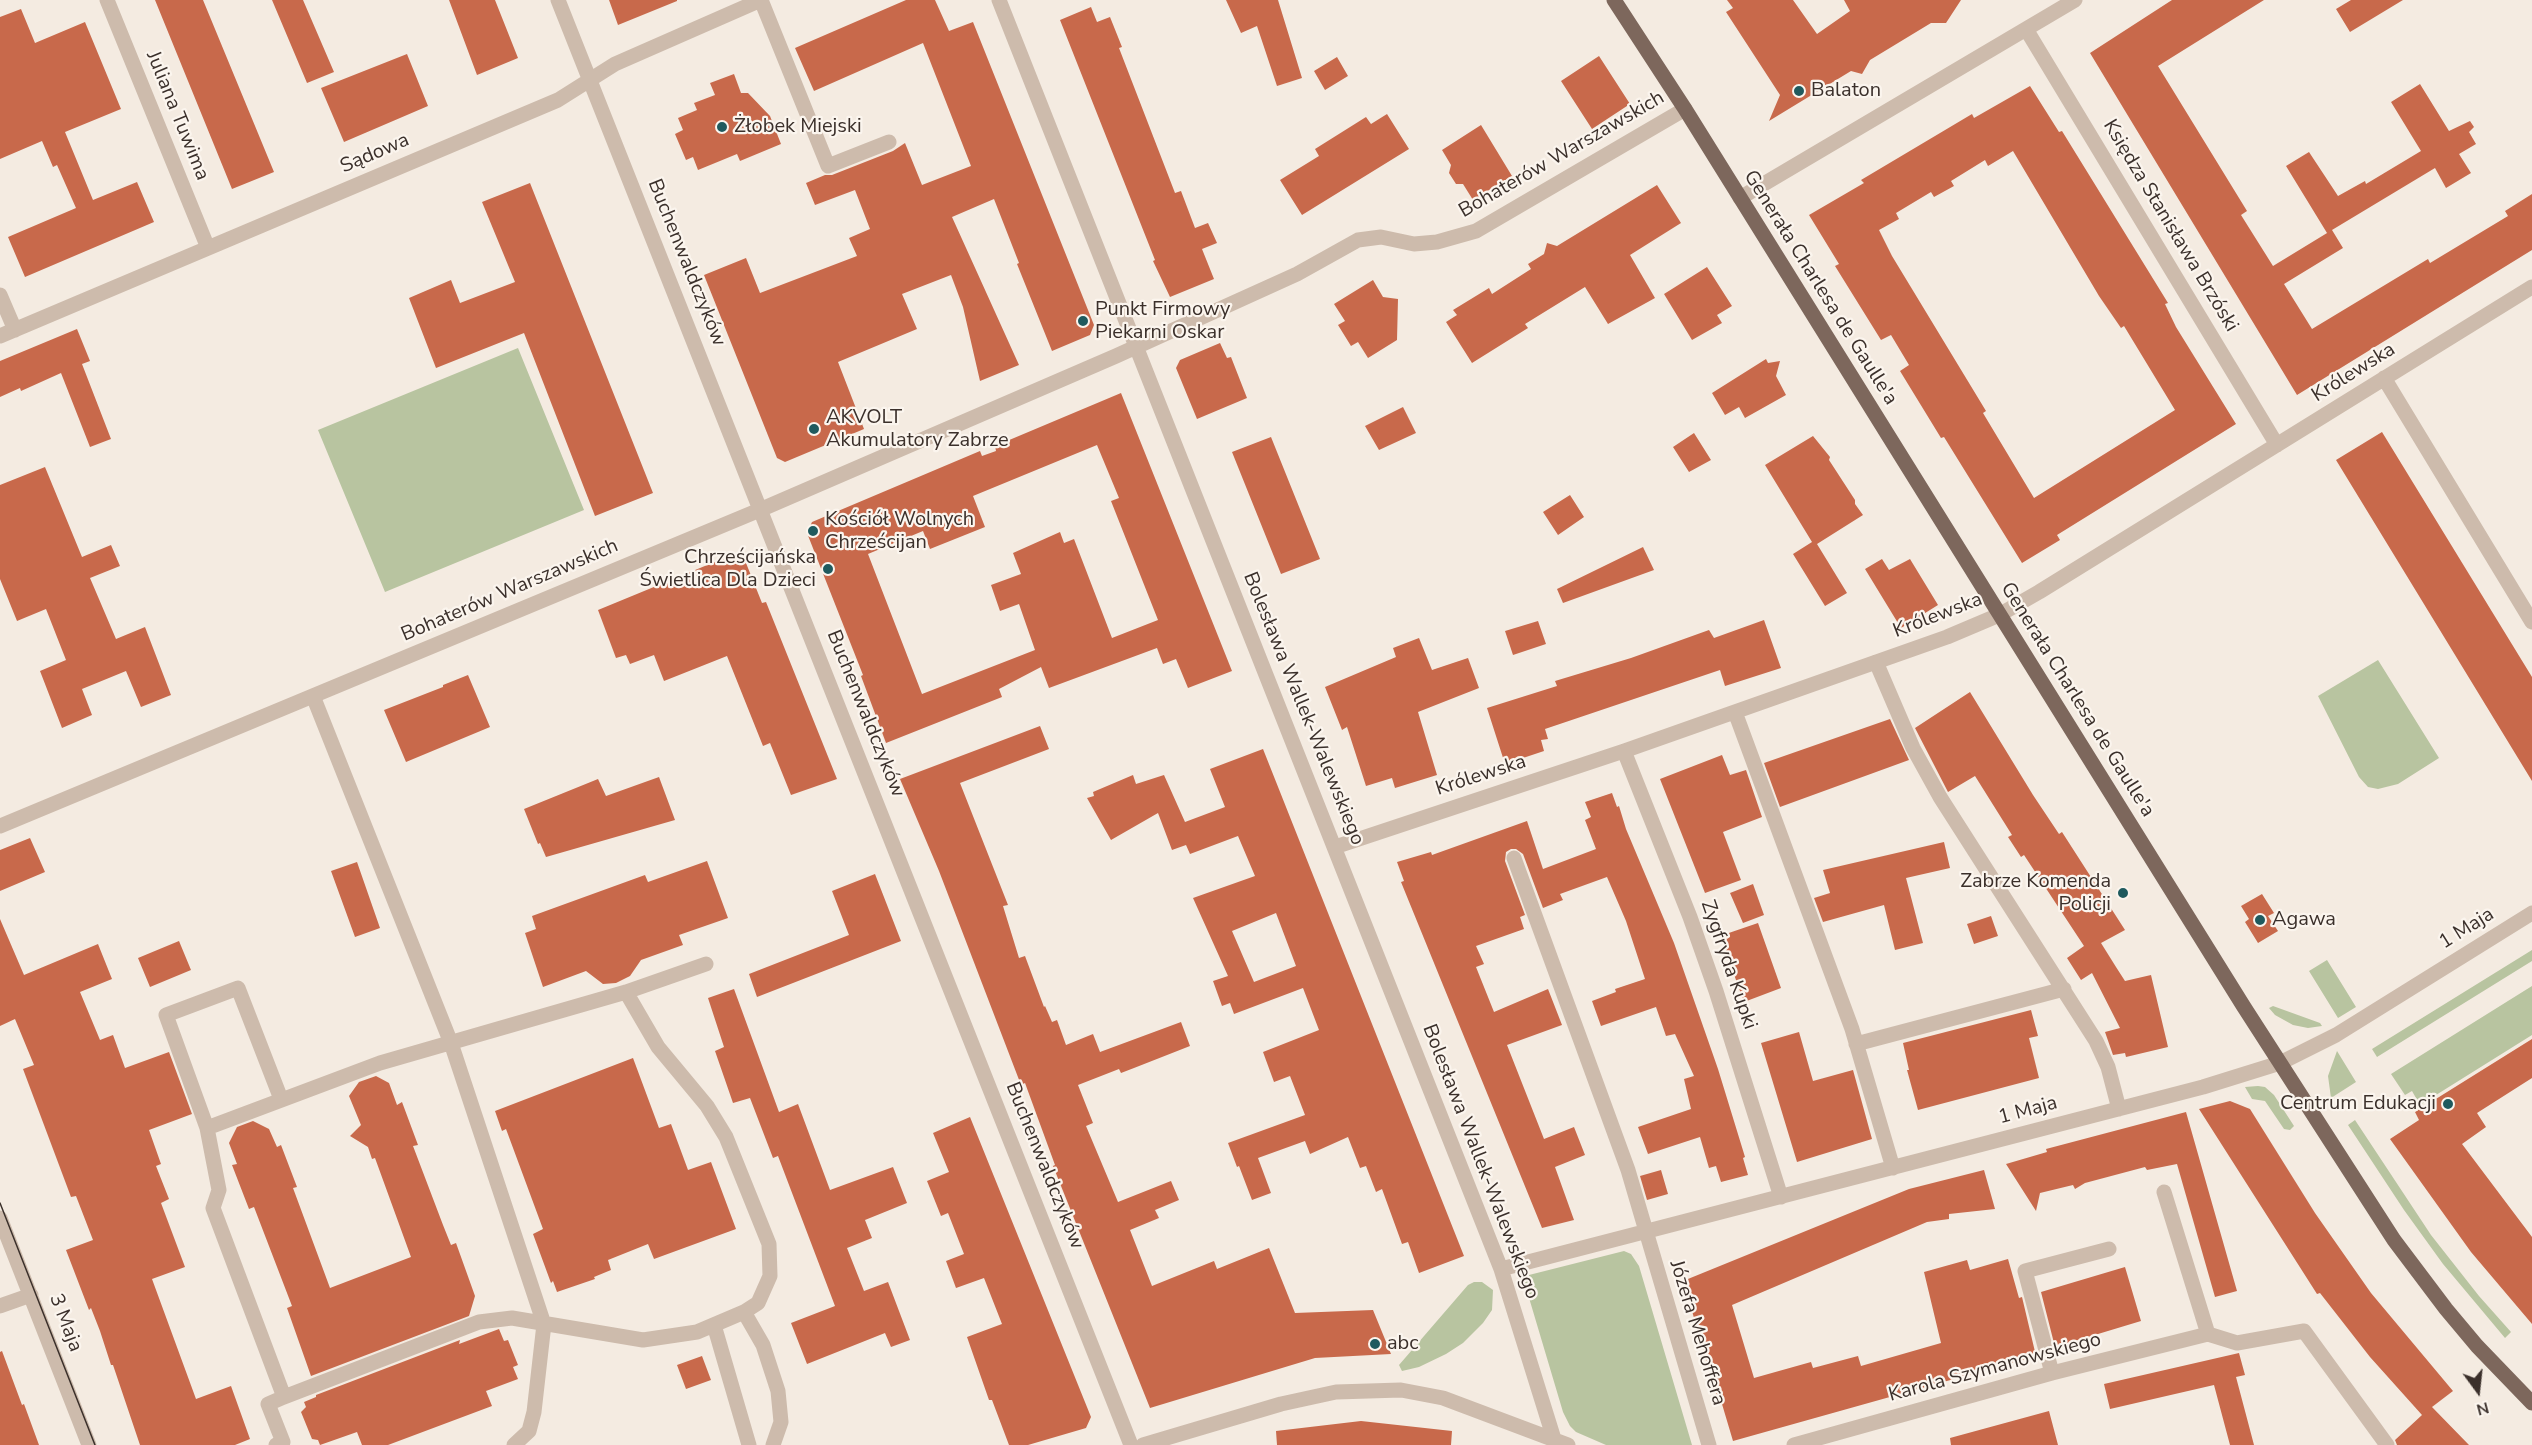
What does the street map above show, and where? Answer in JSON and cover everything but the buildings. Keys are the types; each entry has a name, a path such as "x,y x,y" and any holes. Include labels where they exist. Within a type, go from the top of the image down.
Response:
{"main road":[{"name":"Generała Charlesa de Gaulle'a","path":"1614,0 1685,109 2280,1063 2417,1274 2478,1346 2532,1402"}],"street":[{"name":"Juliana Tuwima","path":"107,0 208,248"},
{"name":"Buchenwaldczyków","path":"558,0 762,509 1131,1445"},
{"name":"Sądowa","path":"0,336 558,99 615,64 761,0"},
{"path":"761,0 828,166 889,142"},
{"name":"Bolesława Wallek-Walewskiego","path":"999,0 1138,346 1501,1269 1554,1439"},
{"path":"1740,198 2026,29 2067,2"},
{"name":"Księdza Stanisława Brzóski","path":"2026,29 2277,445"},
{"name":"Bohaterów Warszawskich","path":"0,826 762,509 1138,346 1297,274 1358,240 1381,237 1414,244 1455,238 1476,231 1685,109"},
{"name":"Królewska","path":"1335,847 1624,751 1947,637 1999,615 2032,597 2532,287"},
{"path":"0,295 15,330"},
{"path":"2384,378 2532,622"},
{"path":"1876,662 1912,748 1940,797 2096,1041 2108,1067 2119,1109"},
{"path":"313,696 451,1043 544,1324 534,1412 529,1431 514,1445"},
{"path":"1735,712 1857,1044 1893,1168"},
{"name":"Zygfryda Kupki","path":"1624,751 1690,917 1716,991 1781,1197"},
{"name":"Józefa Mehoffera","path":"1514,858 1628,1170 1709,1445"},
{"name":"1 Maja","path":"1501,1269 2204,1087 2280,1063 2336,1035 2532,913"},
{"path":"207,1128 380,1063 626,993 706,964"},
{"path":"281,1100 238,988 166,1015 207,1128 219,1190 213,1208 284,1397"},
{"path":"1857,1044 2064,989"},
{"path":"276,1445 283,1442 268,1404 478,1322 512,1318 643,1340 697,1332 744,1312 758,1303 770,1276 769,1244 726,1137 706,1106 658,1047 626,993"},
{"path":"2164,1192 2208,1334 2237,1343 2304,1331 2387,1445"},
{"name":"3 Maja","path":"0,1218 88,1445"},
{"path":"2052,1373 2025,1271 2109,1249"},
{"path":"0,1306 31,1295"},
{"path":"744,1312 763,1345 778,1391 781,1422 773,1445"},
{"path":"714,1325 749,1445"},
{"name":"Karola Szymanowskiego","path":"1794,1445 2052,1373 2208,1334"},
{"path":"1143,1445 1281,1404 1336,1392 1401,1390 1443,1398 1568,1445"}],"green space":[{"path":"518,348 584,510 385,592 318,430"},
{"path":"2378,660 2439,758 2398,784 2378,789 2368,787 2359,777 2318,696"},
{"path":"2532,950 2532,961 2377,1057 2372,1049"},
{"path":"2327,960 2356,1007 2338,1018 2309,971"},
{"path":"2532,986 2532,1035 2420,1105 2412,1091 2405,1095 2391,1074"},
{"path":"2273,1006 2320,1023 2322,1026 2308,1028 2293,1025 2275,1015 2269,1008"},
{"path":"2337,1051 2356,1082 2331,1098 2328,1076"},
{"path":"2245,1087 2265,1087 2274,1095 2294,1126 2290,1130 2284,1129 2265,1101 2252,1099"},
{"path":"2355,1120 2431,1235 2511,1332 2505,1338 2443,1264 2404,1210 2348,1125"},
{"path":"1624,1251 1631,1254 1639,1266 1692,1445 1606,1445 1576,1432 1563,1412 1524,1281 1529,1275"},
{"path":"1482,1282 1493,1290 1492,1310 1483,1323 1463,1343 1446,1354 1419,1367 1402,1371 1399,1365 1468,1285"}],"tram line":[{"path":"0,1203 95,1445"}],"place":[{"name":"Balaton","path":"1799,91"},
{"name":"Żłobek Miejski","path":"722,127"},
{"name":"Punkt Firmowy Piekarni Oskar","path":"1083,321"},
{"name":"AKVOLT Akumulatory Zabrze","path":"814,429"},
{"name":"Kościół Wolnych Chrześcijan","path":"813,531"},
{"name":"Chrześcijańska Świetlica Dla Dzieci","path":"828,569"},
{"name":"Zabrze Komenda Policji","path":"2123,893"},
{"name":"Agawa","path":"2260,920"},
{"name":"Centrum Edukacji","path":"2448,1104"},
{"name":"abc","path":"1375,1344"}]}
